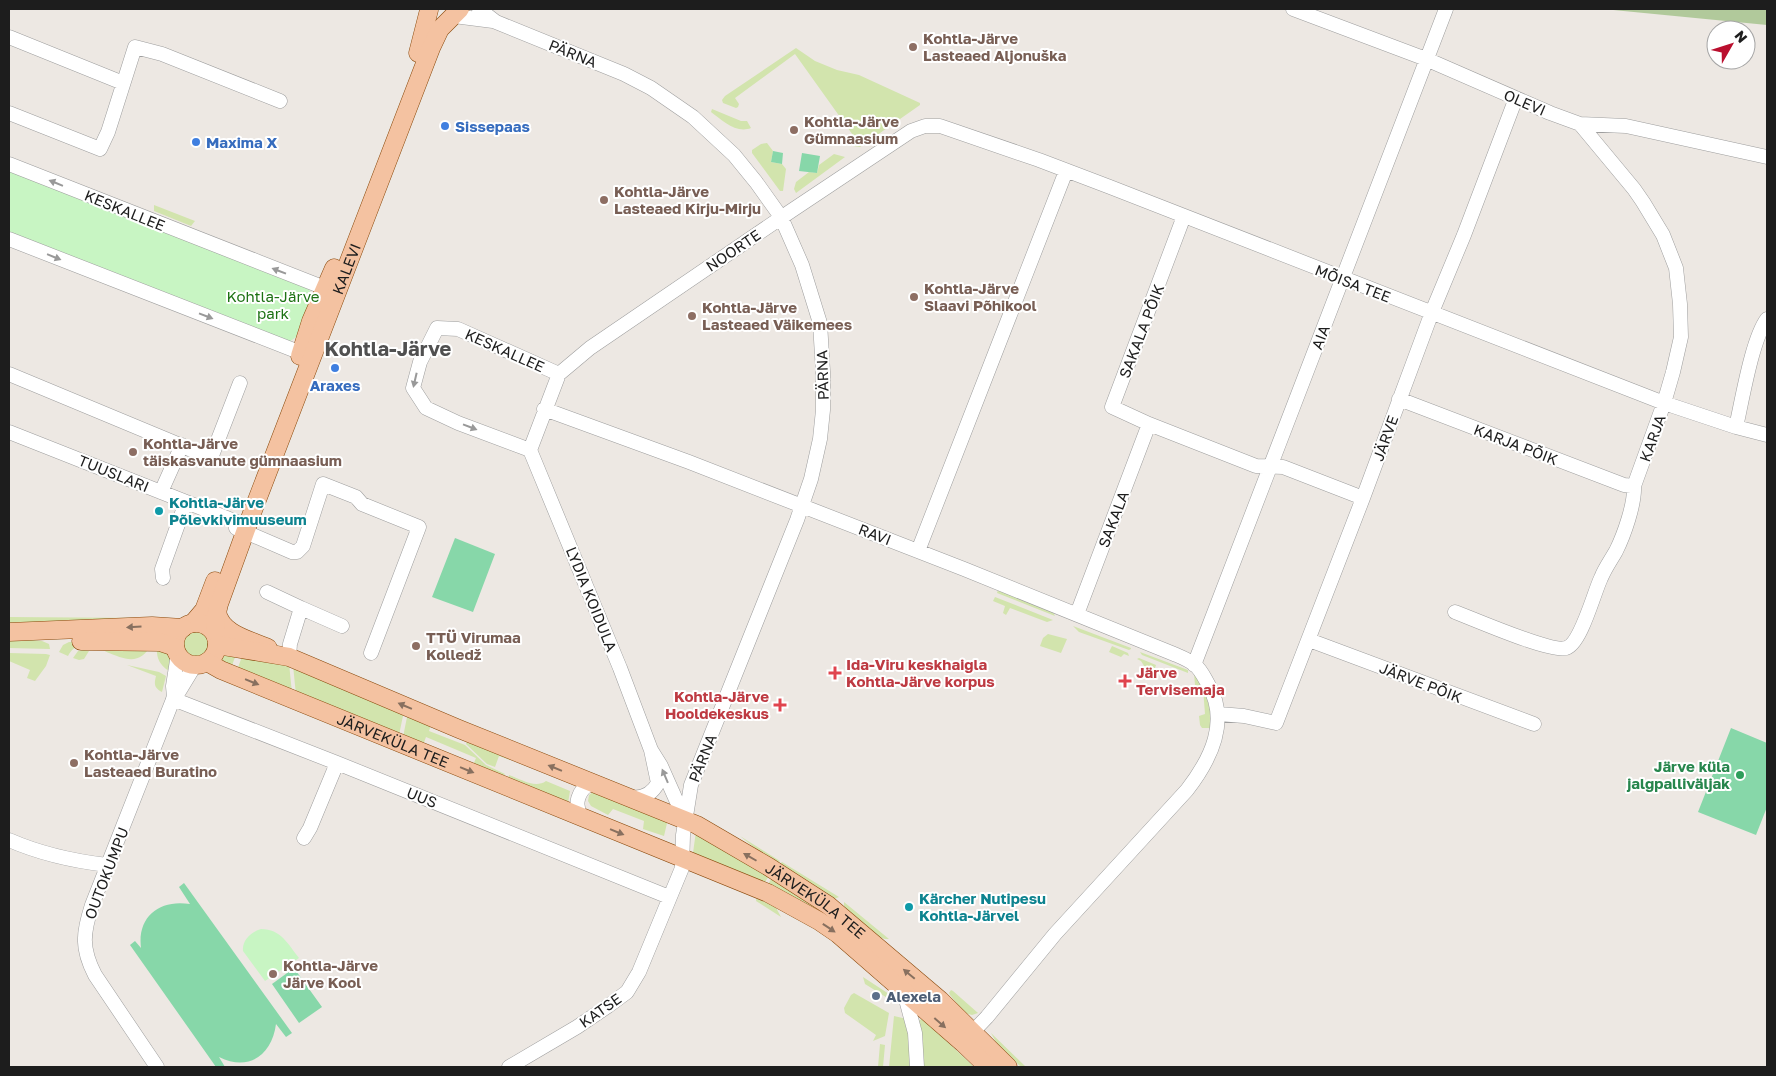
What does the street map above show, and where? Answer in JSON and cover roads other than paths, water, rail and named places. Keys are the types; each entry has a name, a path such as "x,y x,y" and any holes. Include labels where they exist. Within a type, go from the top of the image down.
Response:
{"main road":[{"name":"KALEVI","path":"306,355 311,321 360,206 410,80 422,43 429,9 438,17 454,14"},
{"name":"KALEVI","path":"188,626 204,610 241,527 306,355 327,316 434,42 440,29 454,14"},
{"name":"KALEVI","path":"217,641 217,612 241,527"},
{"path":"217,612 220,621 229,630 289,657"},
{"path":"9,633 203,624 210,628 217,641 212,657 201,663 183,660 177,651 175,640 178,633 188,626"},
{"path":"9,633 57,640 160,642 177,651"},
{"name":"JÄRVEKÜLA TEE","path":"217,641 289,657 617,794 697,825 828,905 940,1000 968,1038 994,1065"},
{"name":"JÄRVEKÜLA TEE","path":"201,663 582,817 682,863 768,894 819,921 838,934 904,992 968,1038"}],"street":[{"name":"PÄRNA","path":"479,9 496,22"},
{"name":"OLEVI","path":"1293,9 1426,59 1580,124 1626,126 1767,157"},
{"name":"AIA","path":"1197,668 1342,279 1446,9"},
{"name":"PÄRNA","path":"454,14 496,22 624,74 651,88 693,117 734,156 756,182 781,217 802,265 820,323 823,372 822,428 815,465 802,507 691,785 683,835 682,863"},
{"path":"9,37 123,83"},
{"path":"9,114 100,149 108,132 135,47 162,54 280,100"},
{"name":"JÄRVE","path":"1219,714 1244,716 1276,724 1432,312 1464,235 1516,98"},
{"name":"KARJA","path":"1455,612 1559,650 1568,648 1573,644 1582,628 1601,577 1616,550 1635,499 1634,486 1664,403 1673,372 1681,337 1676,268 1662,235 1643,202 1580,124"},
{"name":"NOORTE","path":"558,374 590,348 781,217 911,131 926,126 940,126"},
{"name":"MÕISA TEE","path":"940,126 1184,216 1664,403 1736,427 1767,435"},
{"name":"KESKALLEE","path":"9,164 325,288"},
{"path":"918,551 1066,171"},
{"name":"SAKALA PÕIK","path":"1149,424 1112,407 1184,216"},
{"path":"9,239 306,355"},
{"path":"325,288 330,301 327,316"},
{"path":"1736,427 1756,344 1767,319"},
{"name":"KESKALLEE","path":"437,328 458,330 558,374 544,409 530,450 458,423 426,408 413,388 420,362 437,328"},
{"path":"9,374 210,458 240,383"},
{"name":"KARJA PÕIK","path":"1399,400 1624,485 1634,486"},
{"name":"RAVI","path":"544,409 689,462 1077,614 1174,654 1197,668"},
{"path":"1149,424 1256,466 1283,467 1363,498"},
{"name":"SAKALA","path":"1077,614 1149,424"},
{"name":"TUUSLARI","path":"9,432 186,502 292,552 297,552 303,546 323,484 356,497 362,504 419,527 371,653"},
{"path":"161,492 182,445"},
{"name":"LYDIA KOIDULA","path":"530,450 620,668 651,750 658,778 655,788 649,794 640,798 617,794"},
{"path":"163,578 162,569 186,502"},
{"path":"267,592 342,626"},
{"path":"289,657 290,644 302,608"},
{"name":"JÄRVE PÕIK","path":"1309,640 1534,724"},
{"name":"OUTOKUMPU","path":"174,698 173,686 177,651"},
{"name":"OUTOKUMPU","path":"157,1067 94,975 85,950 84,938 86,924 107,865 174,698 201,663"},
{"path":"968,1038 1055,934 1193,782 1203,767 1217,731 1219,714 1217,702 1211,689 1197,668"},
{"name":"UUS","path":"174,698 670,897"},
{"name":"LYDIA KOIDULA","path":"651,750 661,766 685,820"},
{"path":"304,838 338,763"},
{"path":"582,817 578,812 577,803 583,789 591,783"},
{"path":"9,840 40,853 79,862 107,865"},
{"name":"KATSE","path":"510,1067 577,1027 626,992 639,972 682,863"},
{"path":"904,992 915,1033 917,1067"}],"place":[{"name":"Kohtla-Järve Lasteaed Aljonuška","path":"913,47"},
{"name":"Sissepaas","path":"445,126"},
{"name":"Kohtla-Järve Gümnaasium","path":"794,130"},
{"name":"Maxima X","path":"196,142"},
{"name":"Kohtla-Järve Lasteaed Kirju-Mirju","path":"604,200"},
{"name":"Kohtla-Järve Slaavi Põhikool","path":"914,297"},
{"name":"Kohtla-Järve Lasteaed Väikemees","path":"692,316"},
{"name":"Araxes","path":"335,368"},
{"name":"Kohtla-Järve täiskasvanute gümnaasium","path":"133,452"},
{"name":"Kohtla-Järve Põlevkivimuuseum","path":"159,511"},
{"name":"TTÜ Virumaa Kolledž","path":"416,646"},
{"name":"Ida-Viru keskhaigla Kohtla-Järve korpus","path":"835,673"},
{"name":"Järve Tervisemaja","path":"1125,681"},
{"name":"Kohtla-Järve Hooldekeskus","path":"780,705"},
{"name":"Kohtla-Järve Lasteaed Buratino","path":"74,763"},
{"name":"Järve küla jalgpalliväljak","path":"1740,775"},
{"name":"Kärcher Nutipesu Kohtla-Järvel","path":"909,907"},
{"name":"Kohtla-Järve Järve Kool","path":"273,974"},
{"name":"Alexela","path":"876,996"}],"district":[{"name":"Kohtla-Järve","path":"388,348"}],"park label":[{"name":"Kohtla-Järve park","path":"273,304"}]}
